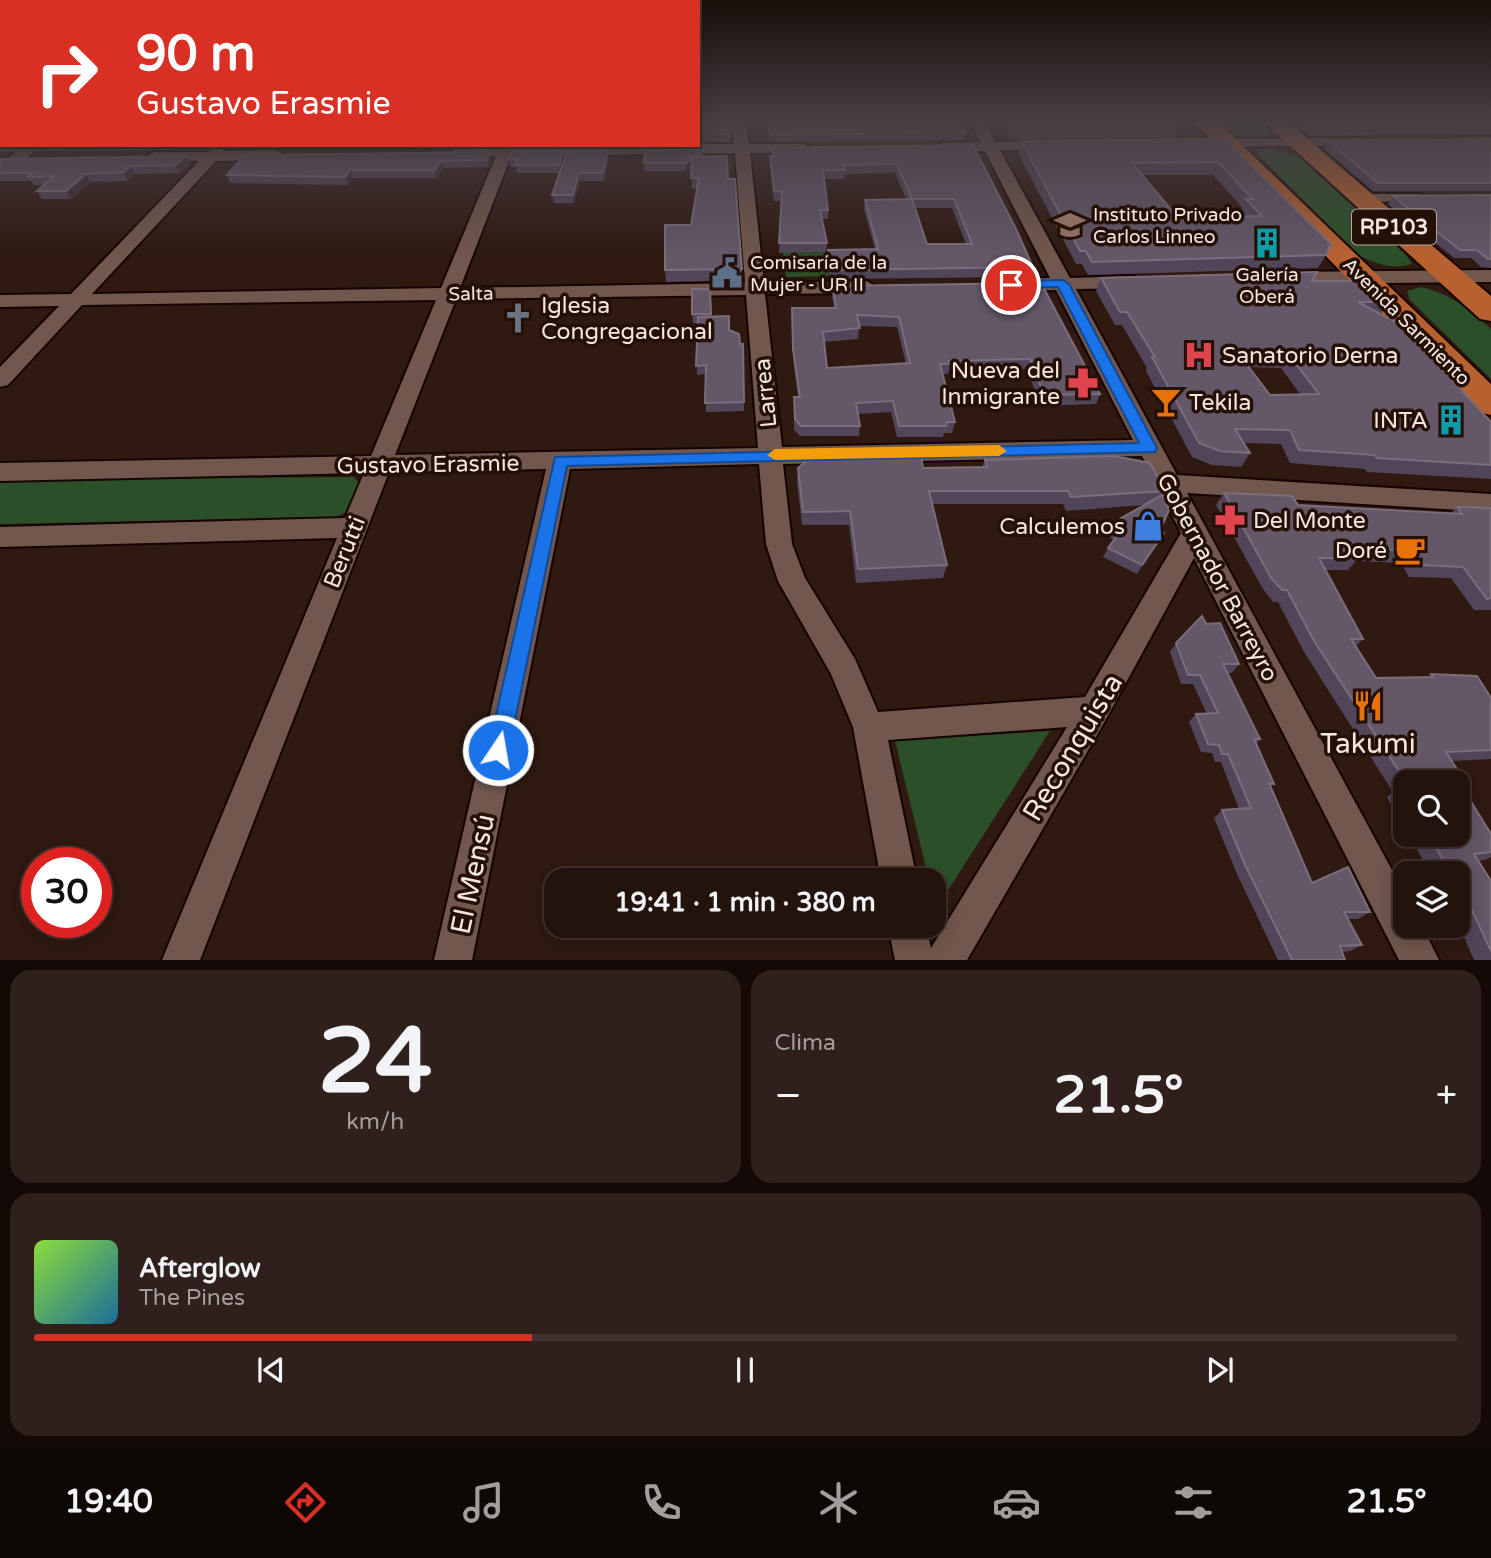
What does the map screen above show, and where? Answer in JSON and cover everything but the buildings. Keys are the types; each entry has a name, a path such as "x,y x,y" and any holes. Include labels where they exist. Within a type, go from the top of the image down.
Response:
{"main road":[{"name":"Avenida Sarmiento","path":"1251,166 1491,404"},
{"name":"RP103","path":"1324,166 1491,312"}],"street":[{"path":"0,380 203,166"},
{"name":"Berutti","path":"181,960 499,166"},
{"name":"Larrea","path":"743,166 779,544 792,581 844,668 869,727 897,868"},
{"name":"Gobernador Barreyro","path":"1000,166 1420,960"},
{"path":"1360,198 1435,198"},
{"path":"1266,278 1362,275 1491,276"},
{"path":"996,285 1158,281"},
{"name":"Salta","path":"0,301 888,286"},
{"name":"Gustavo Erasmie","path":"0,472 1150,448"},
{"name":"El Mensú","path":"453,960 561,461"},
{"path":"1168,483 1491,503"},
{"path":"0,537 354,528"},
{"name":"Reconquista","path":"945,960 1094,711 1194,533"},
{"path":"869,727 1094,711"},
{"path":"909,938 914,960"}],"green space":[{"path":"1269,166 1309,166 1406,255 1412,264 1379,264 1360,256"},
{"path":"826,252 829,276 786,277 783,253"},
{"path":"1421,287 1459,303 1491,329 1491,379 1410,300 1407,291"},
{"path":"354,477 361,486 350,510 336,517 0,524 0,480"},
{"path":"1050,731 946,893 946,868 926,868 895,741"}],"slow traffic":[{"path":"775,455 999,451"}],"place":[{"name":"Instituto Privado Carlos Linneo","path":"1070,225"},
{"name":"Galería Oberá","path":"1267,243"},
{"name":"Comisaría de la Mujer - UR II","path":"727,273"},
{"name":"Iglesia Congregacional","path":"518,318"},
{"name":"Sanatorio Derna","path":"1199,355"},
{"name":"Nueva del Inmigrante","path":"1083,383"},
{"name":"Tekila","path":"1166,402"},
{"name":"INTA","path":"1451,420"},
{"name":"Del Monte","path":"1230,520"},
{"name":"Calculemos","path":"1148,526"},
{"name":"Doré","path":"1410,550"},
{"name":"Takumi","path":"1368,706"}],"route":[{"path":"498,750 561,461 1150,448 1063,284 1011,285"}]}
